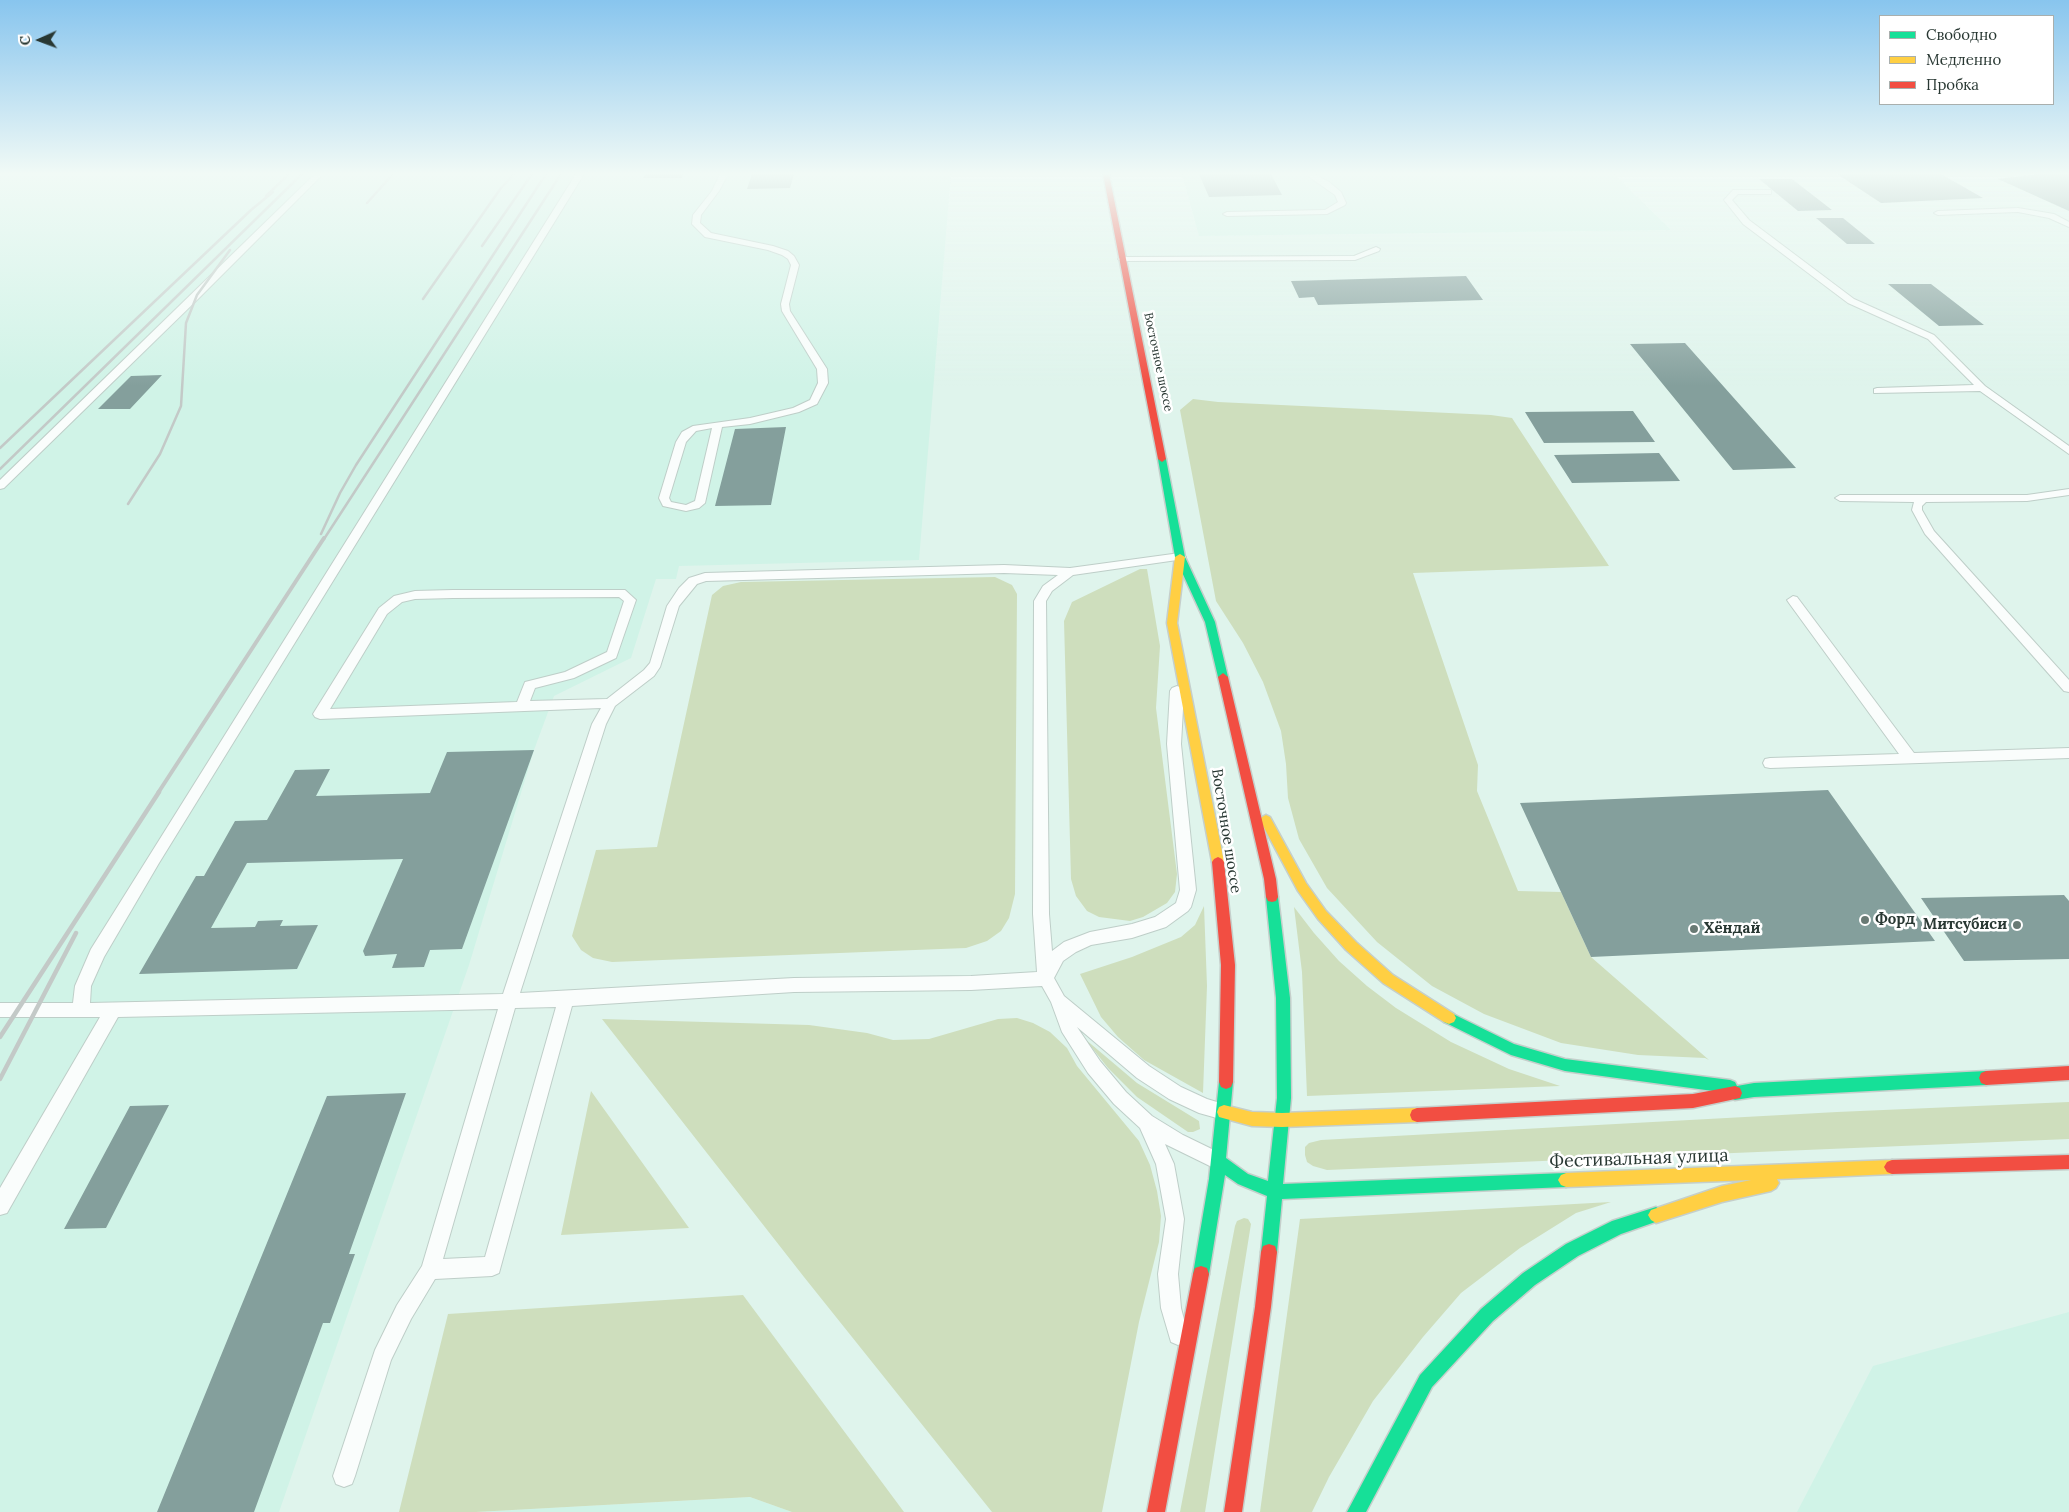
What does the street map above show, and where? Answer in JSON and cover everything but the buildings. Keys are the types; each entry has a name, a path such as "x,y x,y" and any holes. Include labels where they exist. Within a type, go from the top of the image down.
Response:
{"main road":[{"name":"Восточное шоссе","path":"1119,245 1146,369 1180,557 1210,622 1249,786"},
{"name":"Восточное шоссе","path":"1156,1512 1204,1259 1219,1162 1224,1112 1228,966 1220,872 1172,623 1180,557"},
{"path":"1249,786 1302,887 1322,915 1351,946 1388,979 1440,1014 1512,1049 1565,1065 1754,1090"},
{"path":"1233,1512 1263,1307 1282,1120 1283,998 1278,943 1270,878 1249,786"},
{"path":"1224,1112 1252,1119 1282,1120 1693,1101 1754,1090 2069,1073"},
{"name":"Фестивальная улица","path":"1219,1162 1243,1179 1276,1192 1834,1168 2069,1162"},
{"path":"1356,1512 1426,1381 1487,1315 1529,1279 1572,1250 1618,1227 1722,1194 1834,1168"}],"lane":[{"path":"0,486 248,245"},
{"path":"81,1009 83,986 101,946 536,245"},
{"path":"718,424 700,502 695,506 686,508 667,504 664,498 681,442 692,429 718,424 759,419 796,410 814,402 823,383 822,369 786,311 785,304 795,265 785,253 754,245"},
{"path":"1776,245 1851,300 1931,336 1982,388 2069,451"},
{"path":"1122,259 1334,260 1355,258 1376,249"},
{"path":"1877,391 1982,388"},
{"path":"1840,498 2027,498 2069,492"},
{"path":"1923,499 1917,505 1917,510 1929,532 2069,688"},
{"path":"344,1476 382,1357 404,1312 430,1270 509,1001 598,724 610,703 649,673 656,664 673,606 683,591 693,581 705,577 1004,569 1070,572 1180,557"},
{"path":"1070,572 1047,589 1040,601 1041,914 1046,979 1058,1000 1068,1027 1094,1067 1120,1098 1146,1122 1177,1141 1219,1162"},
{"path":"521,706 530,685 569,675 612,655 630,600 626,596 621,593 453,594 415,595 398,599 383,611 320,714 610,703"},
{"path":"1792,600 1910,758"},
{"path":"1046,979 1057,956 1070,947 1090,939 1132,932 1160,922 1183,907 1188,890 1174,744 1179,652"},
{"path":"1770,763 2069,753"},
{"path":"0,1010 113,1010 509,1001 794,985 971,983 1046,979"},
{"path":"430,1270 492,1266 566,999"},
{"path":"1058,1000 1143,1072 1175,1092 1205,1106 1224,1112"},
{"path":"0,1206 113,1010"},
{"path":"1146,1122 1164,1164 1175,1220 1168,1274 1171,1308 1184,1358"}],"shaded area":[{"path":"0,245 945,245 919,560 679,566 676,579 656,579 631,658 554,696 534,750 469,965 279,1512 0,1512"},
{"path":"1193,399 1218,402 1491,415 1512,418 1609,566 1413,573 1478,765 1477,791 1518,891 1561,892 1591,957 1709,1060 1705,1058 1638,1055 1561,1043 1484,1014 1432,986 1377,942 1327,888 1299,839 1288,798 1286,764 1281,731 1263,682 1243,643 1216,601 1180,410"},
{"path":"1140,569 1147,569 1160,646 1156,708 1177,874 1175,892 1167,903 1143,917 1130,921 1099,917 1087,911 1076,896 1071,879 1064,621 1072,602"},
{"path":"995,577 1012,585 1017,594 1015,894 1009,918 1001,931 987,941 966,948 612,962 593,958 581,950 572,936 596,850 657,847 712,595 723,586 741,582"},
{"path":"1204,906 1207,986 1203,1093 1144,1060 1118,1037 1101,1017 1080,974 1132,957 1181,937 1195,925"},
{"path":"1294,907 1339,961 1396,1008 1451,1042 1509,1069 1560,1086 1307,1096 1302,972"},
{"path":"1017,1018 1033,1023 1050,1032 1067,1048 1077,1066 1139,1141 1150,1165 1157,1191 1161,1216 1159,1242 1139,1322 1102,1512 992,1512 804,1277 602,1019 809,1025 867,1033 893,1040 929,1039 998,1019"},
{"path":"1085,1039 1137,1083 1199,1121 1200,1129 1188,1132 1137,1097 1108,1068"},
{"path":"591,1091 689,1228 561,1235"},
{"path":"2069,1102 2069,1139 1327,1170 1307,1162 1305,1155 1305,1147 1309,1143 1321,1140 1837,1112"},
{"path":"1611,1202 1576,1213 1520,1248 1461,1293 1423,1337 1373,1401 1329,1477 1312,1512 1260,1512 1300,1219"},
{"path":"1244,1218 1248,1219 1251,1224 1205,1512 1180,1512 1235,1226 1237,1221"},
{"path":"743,1295 904,1512 792,1512 750,1497 476,1512 399,1512 448,1314"},
{"path":"2069,1312 2069,1512 1797,1512 1873,1366"},
{"path":"750,1497 792,1512 476,1512"}],"railway":[{"path":"0,448 215,245"},
{"path":"0,469 230,245"},
{"path":"423,299 461,245"},
{"path":"321,534 340,493 356,465 500,245"},
{"path":"324,539 515,245"},
{"path":"128,504 160,454 181,406 186,323 197,295 230,250"},
{"path":"158,793 324,538"},
{"path":"0,1037 159,792"},
{"path":"0,1079 76,933"}],"traffic: fast":[{"path":"1162,459 1180,557 1210,622 1223,677"},
{"path":"1269,1252 1284,1098 1283,998 1272,897"},
{"path":"1449,1018 1511,1049 1565,1065 1730,1087"},
{"path":"1735,1093 1754,1090 1986,1078"},
{"path":"1201,1274 1217,1179 1226,1082"},
{"path":"1219,1162 1243,1179 1276,1192 1566,1180"},
{"path":"1356,1512 1426,1381 1487,1315 1529,1279 1572,1250 1618,1227 1656,1215"}],"traffic: slow":[{"path":"1180,557 1172,623 1218,862"},
{"path":"1266,820 1302,887 1322,915 1351,946 1388,979 1449,1018"},
{"path":"1224,1112 1252,1119 1282,1120 1417,1115"},
{"path":"1566,1180 1892,1167"},
{"path":"1656,1215 1722,1194 1771,1183"}],"traffic: jam":[{"path":"1120,245 1162,459"},
{"path":"1223,677 1270,879 1272,897"},
{"path":"1218,862 1228,965 1226,1082"},
{"path":"1986,1078 2069,1073"},
{"path":"1417,1115 1693,1101 1735,1093"},
{"path":"1892,1167 2069,1162"},
{"path":"1233,1512 1263,1307 1269,1252"},
{"path":"1156,1512 1201,1274"}],"place":[{"name":"Форд","path":"1865,920"},
{"name":"Митсубиси","path":"2017,925"},
{"name":"Хёндай","path":"1694,929"}]}
